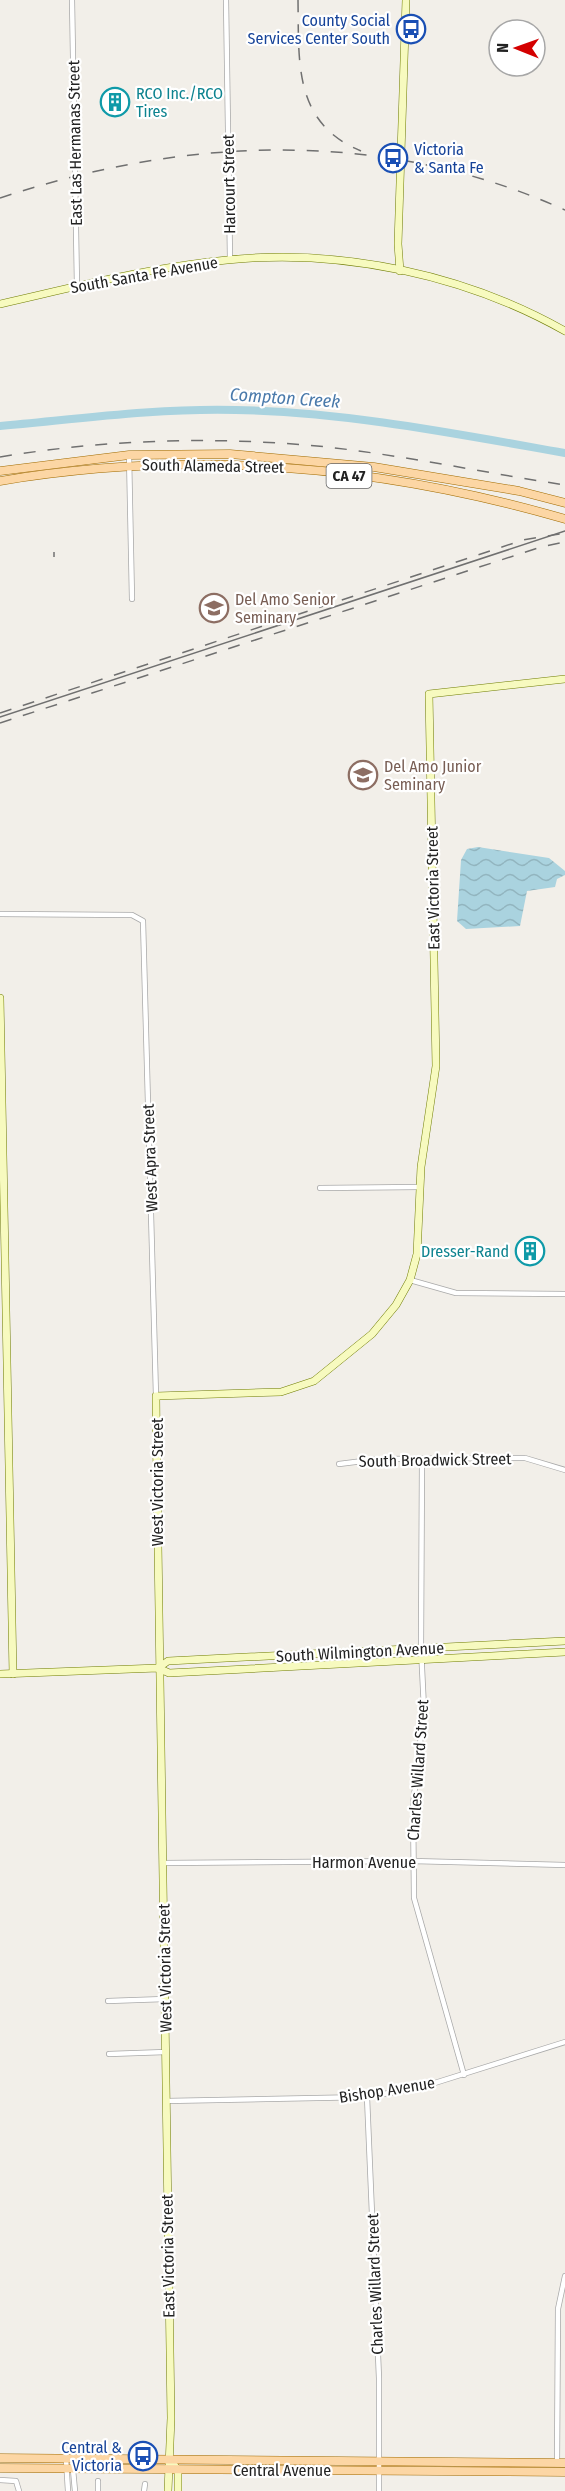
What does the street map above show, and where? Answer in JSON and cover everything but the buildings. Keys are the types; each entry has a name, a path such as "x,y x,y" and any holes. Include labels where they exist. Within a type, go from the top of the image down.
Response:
{"main road":[{"path":"400,271 398,244 406,0"},
{"name":"South Santa Fe Avenue","path":"0,304 163,268 230,260 302,258 400,271 481,293 565,331"},
{"name":"South Alameda Street","path":"0,471 129,456 230,454 330,463 519,491 565,503"},
{"name":"South Alameda Street","path":"0,481 129,465 228,463 329,473 462,491 565,519"},
{"path":"329,473 330,463"},
{"name":"East Victoria Street","path":"432,1098 437,1041 429,694 565,680"},
{"path":"0,998 13,1674"},
{"name":"West Victoria Street","path":"166,2052 164,1863 158,1668 156,1396 280,1392 314,1381 372,1334 396,1305 410,1280 417,1254 419,1187 432,1098"},
{"name":"South Wilmington Avenue","path":"158,1668 168,1661 565,1641"},
{"name":"South Wilmington Avenue","path":"0,1674 158,1668 169,1673 565,1652"},
{"name":"East Victoria Street","path":"166,2052 171,2460 168,2469 168,2491"},
{"name":"Central Avenue","path":"0,2458 561,2463"},
{"path":"171,2460 178,2470 178,2491"},
{"path":"271,2460 272,2470"},
{"path":"467,2462 467,2471"},
{"name":"Central Avenue","path":"0,2468 561,2472"}],"street":[{"name":"East Las Hermanas Street","path":"72,0 77,286"},
{"name":"Harcourt Street","path":"226,0 230,260"},
{"path":"129,456 132,599"},
{"name":"West Apra Street","path":"0,914 136,915 143,921 156,1396"},
{"path":"320,1188 419,1187"},
{"path":"410,1280 456,1293 565,1294"},
{"name":"South Broadwick Street","path":"339,1464 422,1459 525,1458 565,1470"},
{"name":"Charles Willard Street","path":"422,1459 421,1648 424,1709 413,1805 414,1898 464,2075"},
{"name":"Harmon Avenue","path":"164,1863 412,1861 565,1865"},
{"path":"108,2001 165,1999"},
{"name":"Bishop Avenue","path":"166,2101 367,2097 422,2087 565,2042"},
{"path":"109,2054 166,2052"},
{"name":"Charles Willard Street","path":"367,2097 379,2378 379,2491"},
{"path":"561,2472 558,2309 565,2276"},
{"path":"69,2459 75,2491"},
{"path":"68,2491 70,2469"},
{"path":"0,2480 16,2481 20,2491"},
{"path":"98,2481 98,2491"},
{"path":"144,2491 145,2484"}],"water":[{"path":"478,847 549,858 565,871 565,875 557,879 555,887 527,891 520,926 466,929 457,921 461,860 467,849"}],"waterway":[{"name":"Compton Creek","path":"0,426 118,415 236,410 360,419 565,453"}],"tram line":[{"path":"0,717 565,531"}],"railway":[{"path":"298,0 300,68 311,107 323,124 339,139 361,151"},
{"path":"0,198 71,177 142,162 213,153 284,150 356,154 426,165 496,183 565,210"},
{"path":"0,457 122,443 245,441 357,451 565,485"},
{"path":"0,713 523,540 565,533"},
{"path":"0,723 541,547 565,542"},
{"path":"54,552 54,557"}],"place":[{"name":"County Social Services Center South","path":"411,29"},
{"name":"RCO Inc./RCO Tires","path":"115,102"},
{"name":"Victoria & Santa Fe","path":"393,158"},
{"name":"Del Amo Senior Seminary","path":"214,608"},
{"name":"Del Amo Junior Seminary","path":"363,775"},
{"name":"Dresser-Rand","path":"530,1251"},
{"name":"Central & Victoria","path":"143,2456"}]}
